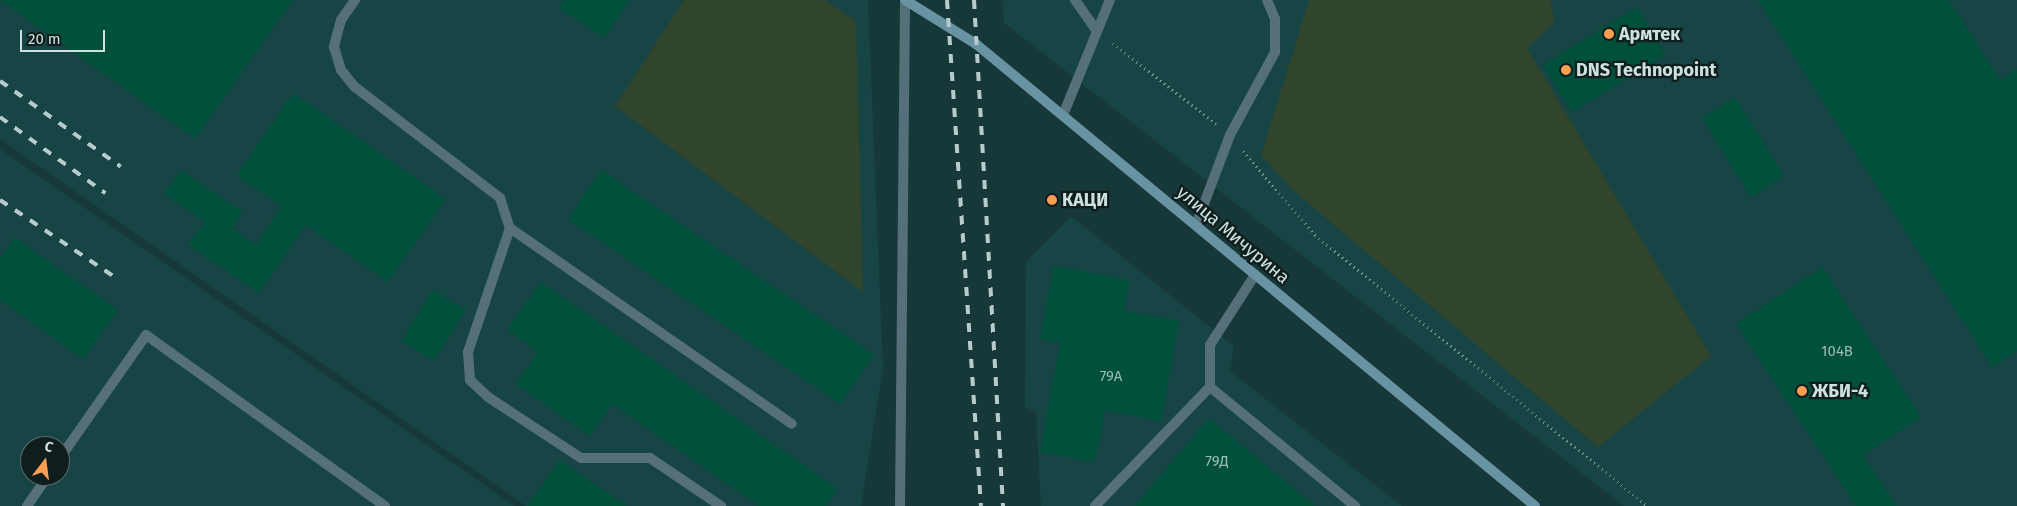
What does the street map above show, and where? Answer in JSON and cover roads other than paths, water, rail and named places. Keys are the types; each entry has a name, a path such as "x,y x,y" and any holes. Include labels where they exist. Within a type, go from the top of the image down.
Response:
{"street":[{"name":"улица Мичурина","path":"905,2 976,44 1535,506"}],"lane":[{"path":"355,0 341,20 334,47 341,70 355,88 500,198 510,228 792,424"},
{"path":"1075,0 1095,29"},
{"path":"1063,115 1095,29 1110,0"},
{"path":"1196,225 1230,135 1275,52 1275,19 1267,0"},
{"path":"900,506 905,2"},
{"path":"510,228 468,352 470,380 488,397 581,458 650,458 721,506"},
{"path":"1095,506 1210,387 1210,345 1255,275"},
{"path":"70,444 146,335 385,506"},
{"path":"1210,387 1355,506"},
{"path":"27,506 41,486"}],"railway":[{"path":"947,0 981,506"},
{"path":"974,0 1003,506"},
{"path":"0,81 121,167"},
{"path":"0,117 105,193"},
{"path":"0,200 119,280"}],"place":[{"name":"Армтек","path":"1609,34"},
{"name":"DNS Technopoint","path":"1566,70"},
{"name":"КАЦИ","path":"1052,200"},
{"name":"ЖБИ-4","path":"1802,391"}]}
